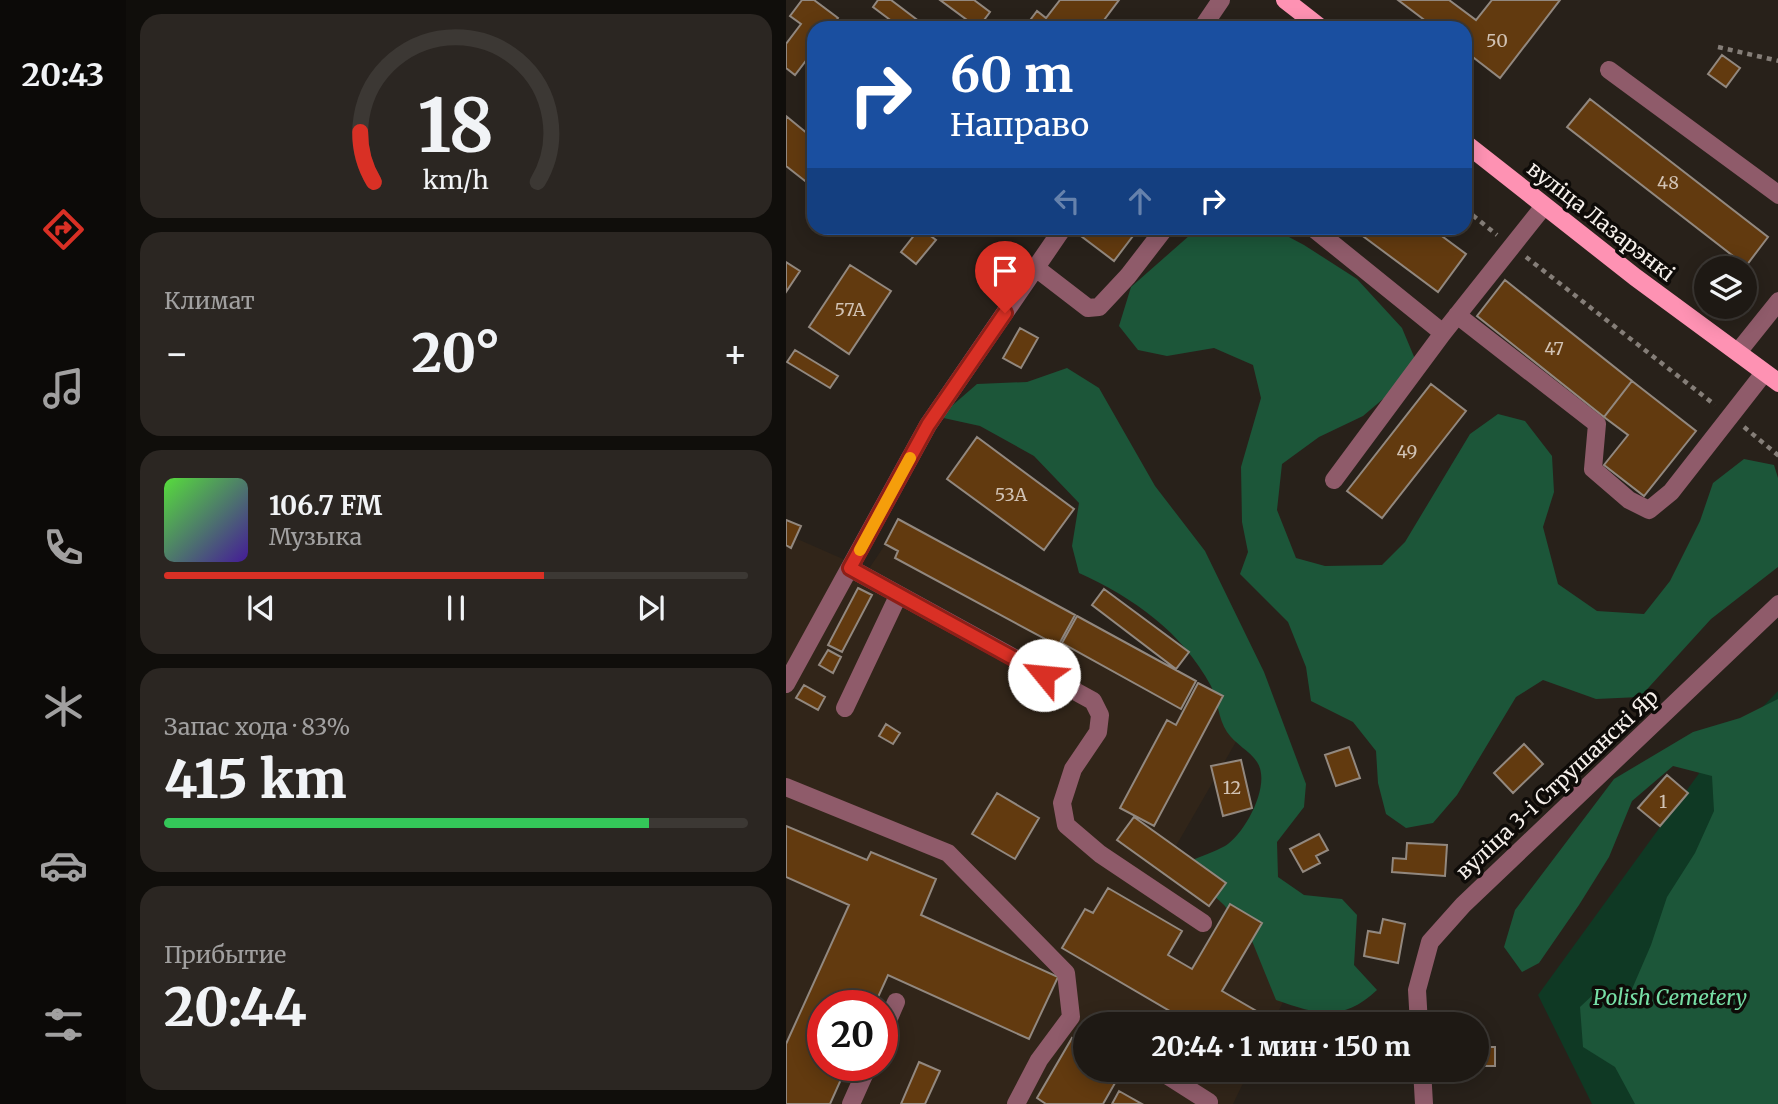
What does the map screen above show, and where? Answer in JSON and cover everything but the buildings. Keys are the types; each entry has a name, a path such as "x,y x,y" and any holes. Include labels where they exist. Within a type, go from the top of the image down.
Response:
{"main road":[{"path":"1285,0 1312,21"},
{"name":"вуліца Лазарэнкі","path":"1472,149 1635,277 1771,378"}],"street":[{"path":"1207,21 1221,0"},
{"path":"1609,70 1778,195"},
{"path":"1334,480 1443,333 1544,206"},
{"path":"786,684 928,425 1058,235"},
{"path":"1036,268 1088,308 1099,307 1159,235"},
{"path":"1322,235 1443,333"},
{"path":"1738,352 1778,301"},
{"path":"1457,315 1597,424 1593,469 1629,500 1649,510 1671,492 1732,417 1771,378"},
{"path":"850,568 1093,701 1100,715 1098,732 1073,769 1062,803 1066,825 1100,854 1203,923"},
{"path":"845,708 899,596"},
{"name":"вуліца 3-і Струшанскі Яр","path":"1418,1012 1417,990 1430,942 1482,887 1778,604"},
{"path":"786,787 948,853 1067,973 1076,1012"},
{"path":"1016,1104 1039,1060 1073,1026"},
{"path":"851,1104 861,1081"},
{"path":"1179,1082 1210,1101"},
{"path":"1423,1082 1424,1104"}],"path":[{"path":"1718,47 1778,61"},
{"path":"1472,215 1732,417 1778,456"}],"shaded area":[{"path":"895,530 1252,714 1176,846 1314,940 1278,1012 1073,1012 1073,1082 1244,1082 1233,1104 786,1104 786,534 868,570"}],"green space":[{"path":"1190,235 1285,235 1357,279 1402,328 1415,359 1396,388 1363,416 1319,437 1282,464 1277,510 1296,558 1325,566 1382,565 1405,542 1470,434 1498,414 1525,421 1552,456 1554,492 1543,527 1558,584 1597,611 1644,614 1670,581 1700,521 1713,483 1744,459 1774,465 1778,478 1778,567 1711,619 1640,697 1596,699 1543,680 1516,697 1457,795 1433,823 1406,828 1386,814 1378,783 1376,751 1353,722 1311,701 1306,667 1288,622 1240,574 1248,552 1242,522 1241,467 1261,398 1253,365 1214,348 1167,356 1138,350 1119,326 1131,287"},
{"path":"1067,368 1099,388 1155,486 1205,551 1264,672 1306,784 1304,807 1277,842 1278,877 1304,895 1342,899 1357,915 1354,965 1377,990 1352,1007 1334,1012 1317,1012 1276,1000 1252,941 1224,905 1196,879 1190,861 1233,840 1254,808 1261,783 1261,771 1257,762 1224,727 1211,686 1199,667 1186,649 1155,619 1119,594 1079,573 1072,546 1079,503 1034,456 980,426 939,417 977,384 1027,382"},
{"name":"Polish Cemetery","path":"1778,691 1778,1104 1592,1104 1538,995 1700,772"},
{"name":"Polish Cemetery","path":"1778,699 1778,1104 1635,1104 1615,1067 1583,1047 1580,1007 1597,991 1632,989 1651,945 1667,897 1695,853 1714,811 1712,776 1673,766 1632,801 1609,857 1579,905 1539,963 1522,972 1504,947 1515,910 1614,779 1693,732 1740,718"}],"slow traffic":[{"path":"860,550 910,458"}],"route":[{"path":"1005,313 928,425 850,568 1044,675"}]}
